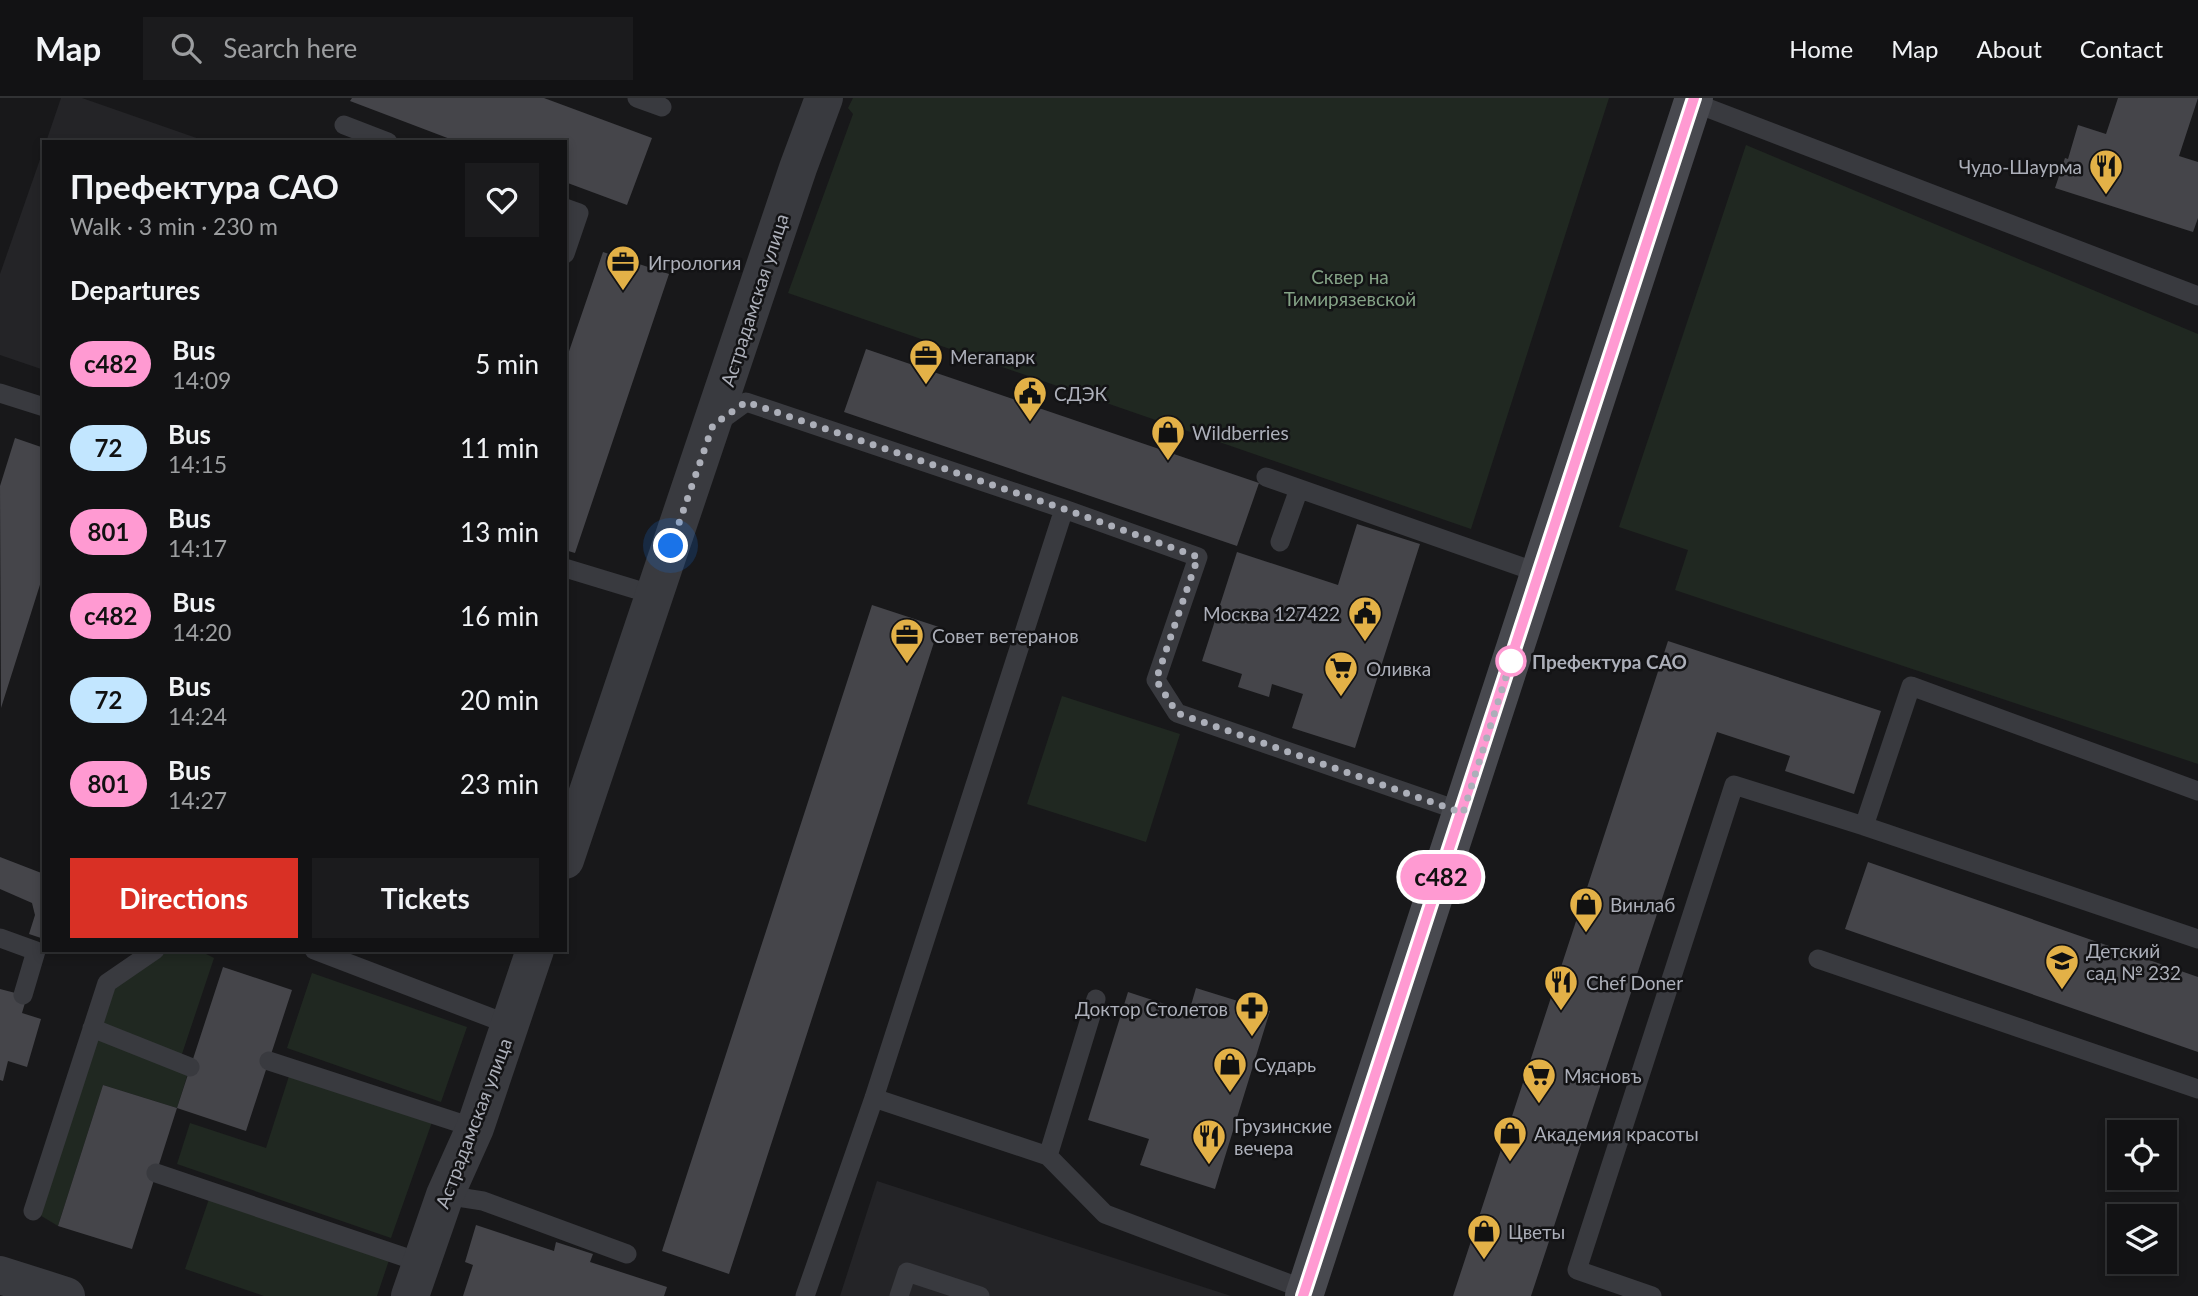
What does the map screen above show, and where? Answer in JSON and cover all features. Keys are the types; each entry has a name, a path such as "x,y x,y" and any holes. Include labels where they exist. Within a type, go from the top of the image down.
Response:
{"main road":[{"path":"1305,1293 1693,100"}],"street":[{"name":"Астрадамская улица","path":"567,854 824,98"},
{"name":"Астрадамская улица","path":"416,1280 445,1195 475,1128 534,952"},
{"path":"1,1278 66,1296"}],"lane":[{"path":"637,98 662,107"},
{"path":"1693,100 2198,296"},
{"path":"344,125 383,140"},
{"path":"567,209 579,213 567,248"},
{"path":"0,393 42,406"},
{"path":"713,425 746,402 1198,557 1156,680 1177,713 1463,813"},
{"path":"1266,477 1539,573"},
{"path":"1280,542 1299,489"},
{"path":"805,1296 874,1098 1064,509"},
{"path":"567,569 654,595"},
{"path":"1864,826 1910,686 2198,791"},
{"path":"1652,1296 1577,1270 1734,785 2198,939"},
{"path":"0,938 36,951 23,995"},
{"path":"33,1211 107,983 152,952"},
{"path":"319,952 510,1025"},
{"path":"1818,959 2198,1089"},
{"path":"1048,1156 1096,999"},
{"path":"92,1028 190,1067"},
{"path":"269,1061 475,1128"},
{"path":"874,1098 1048,1156 1105,1213 1305,1293"},
{"path":"156,1173 416,1280"},
{"path":"445,1195 482,1201 627,1254"},
{"path":"899,1296 907,1272 980,1296"}],"shaded area":[{"path":"61,98 82,98 202,140 47,140"},
{"path":"42,154 42,369 0,355 0,274"},
{"path":"877,1181 1231,1296 840,1296"}],"green space":[{"name":"Сквер на Тимирязевской","path":"853,98 1609,98 1471,529 788,293 853,114 848,108"},
{"path":"1746,145 2198,334 2198,764 1675,590 1688,550 1619,527"},
{"path":"1062,696 1180,734 1146,842 1027,804"},
{"path":"163,952 202,952 214,958 181,1057 99,1025 113,986"},
{"path":"312,973 467,1027 441,1102 287,1048"},
{"path":"96,1034 189,1070 177,1108 103,1085 58,1226 38,1214"},
{"path":"289,1076 432,1122 391,1238 177,1164 190,1123 266,1148"},
{"path":"209,1199 389,1260 377,1296 264,1296 185,1269"}],"building":[{"path":"352,98 544,98 652,138 627,205 567,183 567,140 453,140 350,101"},
{"path":"2118,98 2198,98 2179,156 2198,162 2198,218 2193,232 2055,188 2065,158 2068,159 2078,125 2106,134"},
{"path":"603,252 669,274 575,553 567,551 567,357"},
{"path":"866,349 1259,483 1237,546 844,412"},
{"path":"15,438 42,447 42,578 1,708 0,486"},
{"path":"1357,524 1420,544 1355,748 1292,728 1303,694 1272,684 1269,697 1238,687 1242,674 1202,661 1237,552 1338,585"},
{"path":"872,605 939,627 729,1274 662,1251"},
{"path":"1668,641 1881,711 1854,794 1785,771 1790,756 1717,732 1531,1296 1453,1296"},
{"path":"0,857 42,873 42,938 29,934 35,915 32,903 0,889"},
{"path":"1868,862 2198,977 2198,1052 1845,929"},
{"path":"223,967 292,990 246,1131 177,1108"},
{"path":"1196,988 1270,1011 1215,1189 1140,1165 1149,1139 1088,1120 1128,992 1189,1012"},
{"path":"0,989 27,996 22,1013 41,1019 27,1067 8,1061 3,1081 0,1080"},
{"path":"103,1085 177,1108 132,1249 58,1226"},
{"path":"476,1225 554,1251 556,1242 593,1254 590,1262 667,1287 664,1296 463,1296 473,1265 465,1262"}],"bus line":[{"name":"с482","path":"1303,1296 1463,813 1567,484 1694,98"}],"place":[{"name":"Чудо-Шаурма","path":"2106,196"},
{"name":"Игрология","path":"623,292"},
{"name":"Мегапарк","path":"926,386"},
{"name":"СДЭК","path":"1030,423"},
{"name":"Wildberries","path":"1168,462"},
{"name":"Москва 127422","path":"1365,643"},
{"name":"Префектура САО","path":"1511,661"},
{"name":"Совет ветеранов","path":"907,665"},
{"name":"Оливка","path":"1341,698"},
{"name":"Винлаб","path":"1586,934"},
{"name":"Детский сад № 232","path":"2062,991"},
{"name":"Chef Doner","path":"1561,1012"},
{"name":"Доктор Столетов","path":"1252,1038"},
{"name":"Сударь","path":"1230,1094"},
{"name":"Мясновъ","path":"1539,1105"},
{"name":"Академия красоты","path":"1510,1163"},
{"name":"Грузинские вечера","path":"1209,1166"},
{"name":"Цветы","path":"1484,1261"}],"route":[{"path":"671,546 713,425 746,402 985,482 1198,557 1156,680 1177,713 1463,813 1511,661"}]}
